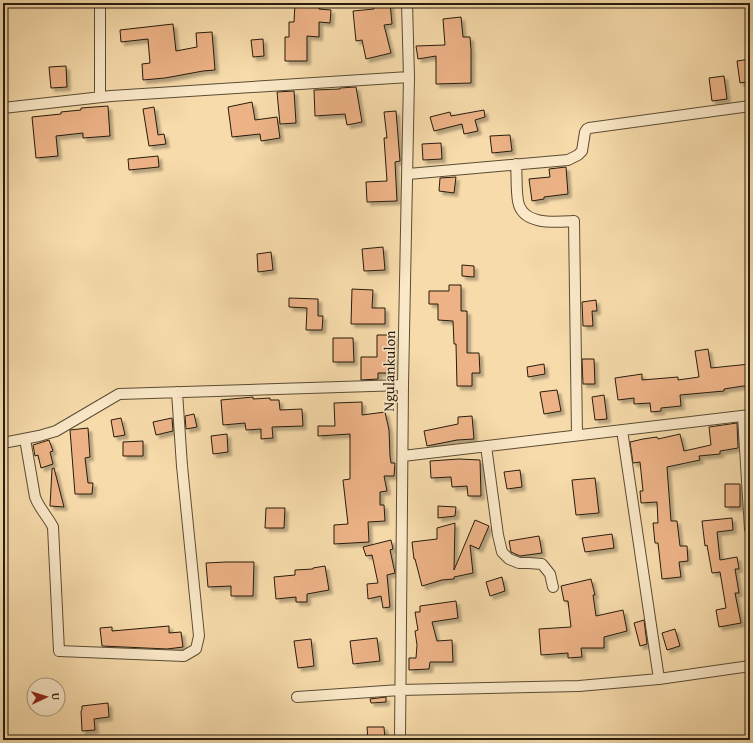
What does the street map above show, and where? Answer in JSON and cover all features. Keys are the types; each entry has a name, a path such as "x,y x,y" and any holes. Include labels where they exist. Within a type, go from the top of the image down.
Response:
{"street":[{"path":"100,3 100,97"},
{"name":"Ngulankulon","path":"400,740 403,385 409,77 407,3"},
{"path":"3,108 100,97 409,77"},
{"path":"408,174 568,160 582,152 585,132 587,129 592,127 750,106"},
{"path":"516,164 518,203 523,212 530,218 552,222 574,221 577,435"},
{"path":"3,443 25,439 56,430 119,394 403,385"},
{"path":"25,439 35,497 39,506 53,527 58,651 184,656 196,649 199,636 182,466 177,392"},
{"path":"403,456 747,416 750,529"},
{"path":"622,430 659,679"},
{"path":"486,446 498,535 502,552 509,559 519,563 542,564 550,574 553,587"},
{"path":"297,697 400,690 579,686 659,679 750,666"}],"building":[{"path":"295,3 319,3 319,9 331,10 330,23 319,22 319,37 307,36 307,61 285,61 285,37 289,37 289,22 294,22"},
{"path":"374,3 390,3 392,24 384,25 391,53 366,59 362,40 356,41 353,11 374,9"},
{"path":"461,17 463,37 470,37 471,83 436,84 436,56 418,59 416,46 445,45 443,19"},
{"path":"173,24 176,51 197,47 196,33 212,32 215,70 143,80 142,64 150,63 148,39 121,42 120,30"},
{"path":"263,39 264,56 253,57 251,40"},
{"path":"750,59 750,81 740,83 737,61"},
{"path":"66,66 67,87 51,88 49,67"},
{"path":"724,76 727,99 712,101 709,78"},
{"path":"356,87 362,122 347,125 345,114 315,116 314,90"},
{"path":"294,91 296,123 280,124 277,92"},
{"path":"252,102 255,120 277,117 280,138 261,141 260,134 232,137 228,107"},
{"path":"108,106 110,136 83,138 83,133 56,136 58,156 36,158 32,117 61,114 61,112 81,110 81,108"},
{"path":"154,107 158,135 164,134 166,144 149,146 143,109"},
{"path":"484,110 485,117 475,120 478,131 464,134 462,124 434,131 430,117 450,112 451,116"},
{"path":"396,111 400,161 395,162 397,201 367,202 366,182 387,181 384,138 387,138 384,112"},
{"path":"510,135 512,151 492,153 490,136"},
{"path":"441,143 442,159 423,160 422,144"},
{"path":"158,156 159,167 129,170 128,159"},
{"path":"566,167 568,194 544,197 544,199 532,201 529,179 550,177 549,169"},
{"path":"456,177 454,193 439,191 440,178"},
{"path":"383,247 385,270 364,271 362,249"},
{"path":"271,252 273,270 258,272 257,254"},
{"path":"462,265 474,266 474,277 462,276"},
{"path":"449,285 461,285 461,311 467,311 467,353 479,353 480,373 472,373 472,386 457,386 456,344 454,344 453,321 438,320 438,304 429,304 429,291 449,291"},
{"path":"352,289 373,290 372,308 385,308 385,324 351,324"},
{"path":"289,298 318,299 318,316 323,316 322,330 306,330 307,308 289,307"},
{"path":"596,300 597,311 592,311 593,326 583,326 582,302"},
{"path":"377,335 393,335 392,373 378,373 378,379 361,380 361,357 377,357"},
{"path":"333,338 353,338 354,362 333,362"},
{"path":"708,349 711,368 750,364 750,385 724,389 724,391 680,395 681,406 661,408 661,411 651,412 650,403 634,404 634,398 618,400 615,378 642,374 642,380 678,377 678,380 699,377 695,351"},
{"path":"582,359 594,359 595,384 583,384"},
{"path":"544,364 545,374 528,377 527,367"},
{"path":"557,390 561,411 544,414 540,392"},
{"path":"604,395 607,419 595,420 592,397"},
{"path":"253,397 253,399 270,398 270,400 279,400 280,410 302,409 303,426 272,427 273,438 261,439 261,429 246,430 245,423 223,425 221,400"},
{"path":"362,402 362,415 385,412 389,430 391,463 395,463 394,476 384,476 387,491 380,492 380,505 384,505 385,521 368,522 369,542 334,544 334,525 348,524 343,480 350,479 350,434 318,436 318,426 335,426 334,403"},
{"path":"194,414 197,427 186,429 185,416"},
{"path":"472,416 474,439 457,440 427,446 424,431 458,424 458,417"},
{"path":"121,418 125,435 114,437 111,420"},
{"path":"172,418 173,431 156,435 153,422"},
{"path":"737,423 738,448 720,451 720,454 699,456 700,460 667,467 671,521 677,521 680,546 687,546 688,561 679,562 681,577 662,579 658,543 655,543 653,523 658,523 657,502 641,503 640,491 643,491 640,462 633,463 630,442 657,437 658,439 680,434 684,451 711,445 709,427"},
{"path":"88,428 90,457 85,458 88,483 93,483 92,494 75,494 70,430"},
{"path":"227,434 228,452 213,454 211,436"},
{"path":"49,440 53,451 50,452 53,464 41,468 38,455 35,456 33,445"},
{"path":"143,441 143,456 123,456 123,442"},
{"path":"459,459 480,460 481,496 468,496 467,486 452,487 451,477 431,478 430,461"},
{"path":"54,468 64,507 50,506 52,469"},
{"path":"520,470 522,487 507,489 504,472"},
{"path":"595,478 599,513 576,515 572,480"},
{"path":"725,484 740,484 740,507 725,507"},
{"path":"438,506 456,507 455,516 438,518"},
{"path":"266,508 285,508 284,528 265,528"},
{"path":"732,518 733,530 717,532 720,560 737,557 739,569 735,569 739,593 735,593 741,623 719,627 716,610 726,608 720,572 712,573 707,545 705,546 702,521"},
{"path":"475,520 489,526 479,549 470,545 473,573 422,586 414,559 412,542 437,539 437,528 455,523 454,570"},
{"path":"612,534 614,548 585,552 582,538"},
{"path":"539,536 542,553 520,556 511,552 509,541"},
{"path":"391,540 393,549 390,550 395,573 387,575 390,607 383,608 381,596 368,599 367,584 378,583 372,555 366,556 363,547"},
{"path":"254,562 253,596 231,596 231,586 208,587 206,563"},
{"path":"325,566 329,590 307,594 307,602 296,602 296,597 276,599 274,577 295,575 295,570 313,569"},
{"path":"502,577 505,591 490,596 486,582"},
{"path":"591,579 595,595 593,595 596,616 623,610 627,631 604,637 604,648 581,648 582,657 568,658 568,653 541,655 539,629 571,627 568,601 564,601 561,586"},
{"path":"456,601 458,618 432,622 437,641 452,640 453,662 430,662 429,669 409,670 409,658 416,658 417,645 415,631 418,630 415,612 420,612 420,606"},
{"path":"644,620 647,644 640,646 634,623"},
{"path":"169,626 169,633 181,632 183,647 167,649 102,646 100,628 112,627 112,631"},
{"path":"675,629 680,646 667,650 662,633"},
{"path":"377,638 380,661 353,664 350,641"},
{"path":"311,639 314,666 298,668 294,641"},
{"path":"386,697 386,702 371,703 370,699"},
{"path":"108,703 109,717 94,719 95,730 82,731 82,706"},
{"path":"367,727 384,727 385,740 368,740"}]}
